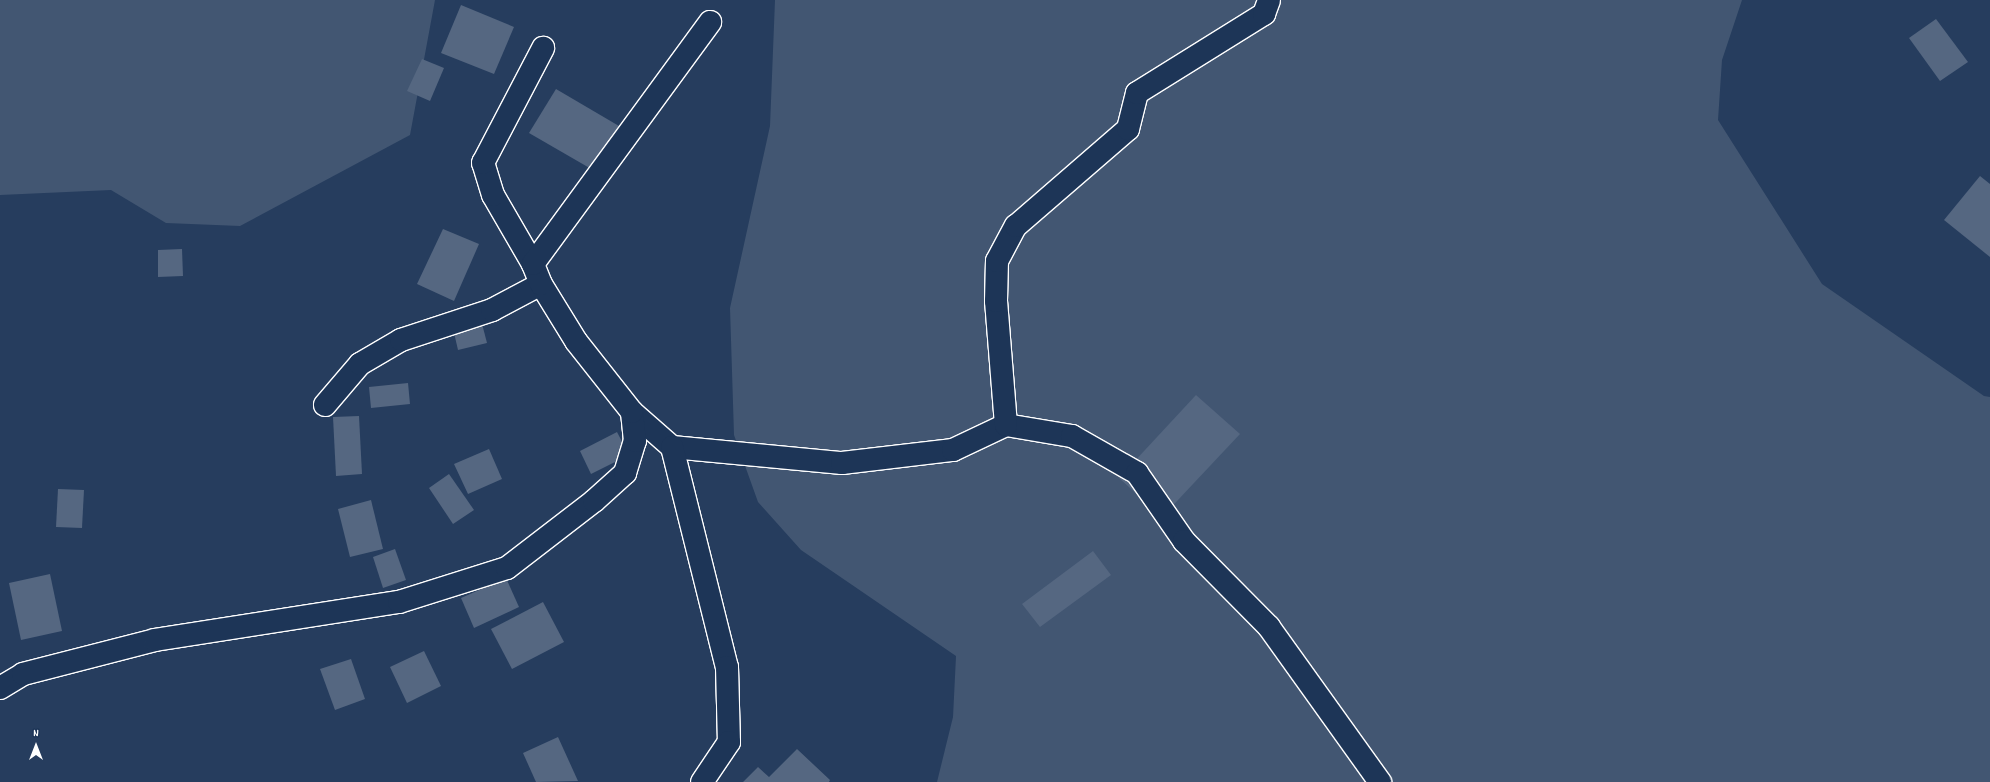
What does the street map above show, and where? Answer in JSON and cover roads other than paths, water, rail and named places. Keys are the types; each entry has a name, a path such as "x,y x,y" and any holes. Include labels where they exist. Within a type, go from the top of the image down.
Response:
{"street":[{"path":"1006,425 996,300 997,261 1016,226 1128,129 1137,93 1264,14 1269,0"},
{"path":"533,264 710,22"},
{"path":"543,48 483,163 492,195 533,264 541,284 576,341 632,412 672,447 727,667 729,742 702,782"},
{"path":"325,405 360,364 401,340 492,310 541,284"},
{"path":"0,688 23,674 155,640 399,602 507,568 594,501 625,473 635,441 632,412"},
{"path":"672,447 842,462 953,450 1006,425 1072,436 1137,473 1184,541 1268,627 1380,782"}]}
